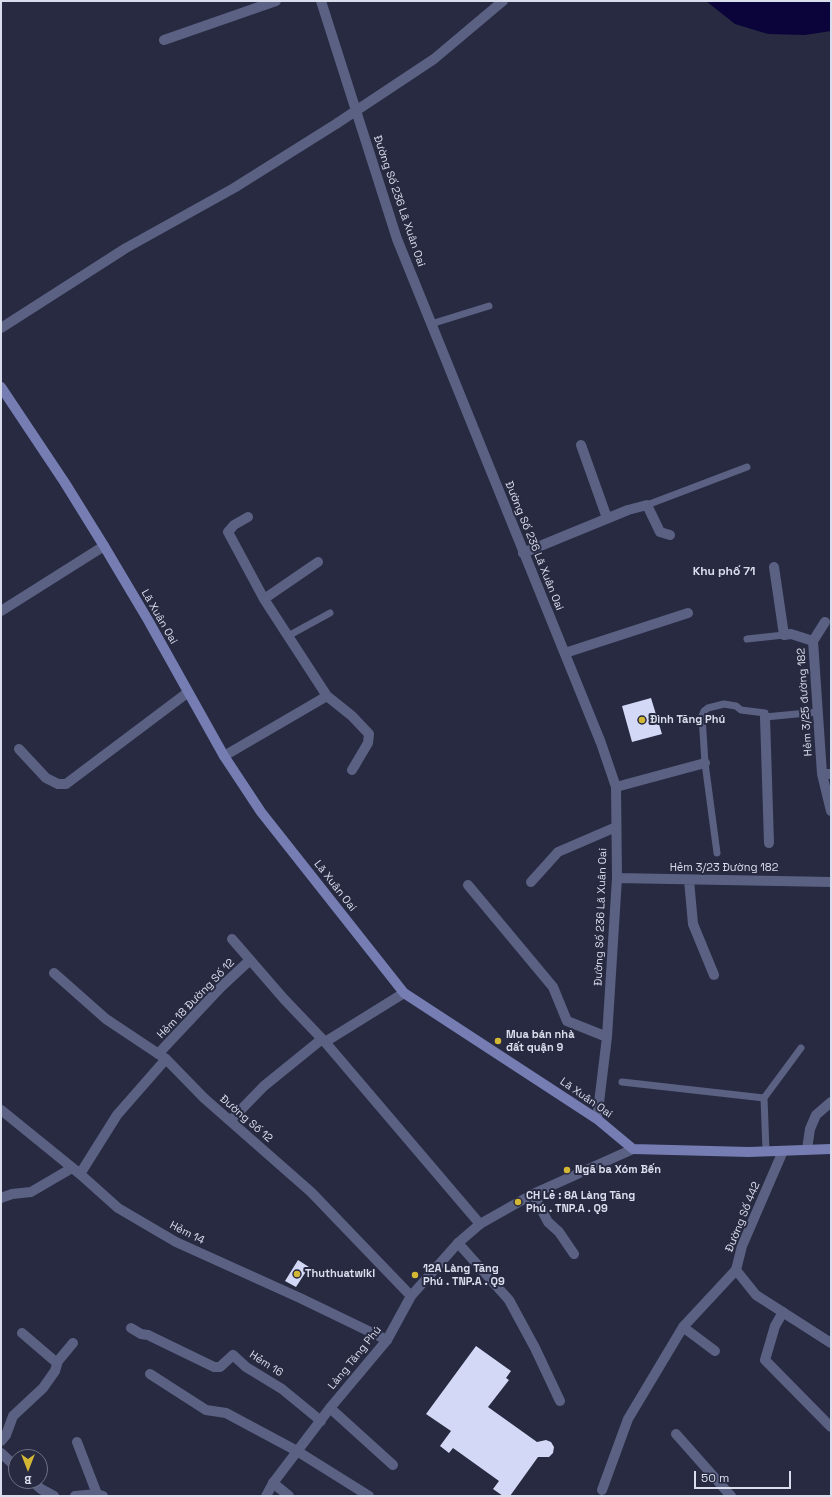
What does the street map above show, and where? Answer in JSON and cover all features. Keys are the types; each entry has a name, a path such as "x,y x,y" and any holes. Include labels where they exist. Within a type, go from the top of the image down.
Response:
{"main road":[{"name":"Lã Xuân Oai","path":"1,387 65,483 104,546 148,620 187,693 224,756 261,812 404,993 597,1119 633,1149"},
{"path":"633,1149 766,1151 831,1149"}],"street":[{"path":"164,40 276,1"},
{"name":"Đường Số 236 Lã Xuân Oai","path":"321,1 397,239 601,743 616,787 617,878 607,1037 597,1119"},
{"path":"1,328 126,248 234,188 336,124 434,59 503,1"},
{"path":"581,445 607,518"},
{"path":"524,552 607,518 647,504 660,532 670,535"},
{"path":"248,517 234,525 228,532 264,599 326,696 352,716 369,734 368,743 352,770"},
{"path":"1,611 104,546"},
{"path":"264,599 318,562"},
{"path":"774,567 784,635 791,634 813,641"},
{"path":"565,653 688,613"},
{"name":"Hẻm 3/25 đường 182","path":"825,622 813,641 818,712 831,811"},
{"path":"19,749 46,778 58,784 66,784 187,693"},
{"path":"224,756 326,696"},
{"path":"765,718 769,844"},
{"path":"616,787 705,763"},
{"path":"531,882 558,852 616,826"},
{"name":"Hẻm 3/23 Đường 182","path":"617,878 831,882"},
{"path":"689,880 693,924 714,975"},
{"path":"468,885 553,987 567,1021 607,1037"},
{"path":"232,939 324,1041 480,1224"},
{"name":"Hẻm 18 Đường Số 12","path":"76,1171 162,1057 221,987 250,960"},
{"name":"Đường Số 12","path":"54,973 106,1018 162,1057 204,1098 311,1192 412,1296"},
{"path":"230,1121 264,1086 324,1041 404,993"},
{"path":"807,1149 810,1129 816,1115 831,1102"},
{"name":"Hẻm 14","path":"1,1110 76,1171 118,1208 176,1242 300,1298 387,1340"},
{"name":"Làng Tăng Phú","path":"266,1496 273,1483 330,1408 387,1340 412,1296 458,1243 480,1224 533,1194 633,1149"},
{"name":"Đường Số 442","path":"783,1151 742,1246 736,1270 756,1295 831,1343"},
{"path":"1,1198 12,1194 31,1192 76,1171"},
{"path":"533,1194 548,1222 559,1232 574,1254"},
{"path":"458,1243 509,1300 535,1348 560,1401"},
{"path":"602,1490 628,1419 683,1327 736,1270"},
{"path":"783,1312 775,1326 765,1360 831,1427"},
{"path":"683,1327 715,1351"},
{"name":"Hẻm 16","path":"131,1328 214,1367 220,1367 233,1355 246,1367 282,1389 321,1421"},
{"path":"22,1333 57,1363"},
{"path":"1,1441 6,1435 13,1416 43,1388 55,1371 57,1363 73,1343"},
{"path":"150,1374 206,1410 226,1413 297,1452 369,1496"},
{"path":"330,1408 393,1464"},
{"path":"676,1434 731,1496"},
{"path":"75,1496 100,1495 77,1442"},
{"path":"273,1483 289,1496"},
{"path":"41,1489 54,1496"}],"lane":[{"path":"431,324 489,306"},
{"path":"647,504 747,467"},
{"path":"288,636 330,613"},
{"path":"747,639 784,635"},
{"path":"717,853 705,763 702,716 704,712 708,708 724,704 736,706 741,710 765,713 765,718 818,712"},
{"path":"766,1151 764,1098 801,1048"},
{"path":"622,1082 764,1098"}],"shaded area":[{"path":"706,1 831,1 831,31 805,35 768,34 735,24"}],"building":[{"name":"Đình Tăng Phú","path":"651,698 662,734 632,742 622,706"},
{"name":"Thuthuatwiki","path":"298,1260 309,1267 296,1287 285,1281"},
{"path":"476,1346 511,1371 506,1378 509,1380 488,1407 537,1442 546,1440 551,1442 554,1447 553,1453 549,1457 538,1457 510,1496 503,1496 493,1489 499,1481 453,1448 449,1453 440,1446 451,1431 426,1414"}],"place":[{"name":"Đình Tăng Phú","path":"642,720"},
{"name":"Mua bán nhà đất quận 9","path":"498,1041"},
{"name":"Ngã ba Xóm Bến","path":"567,1170"},
{"name":"CH Lẻ : 8A Làng Tăng Phú . TNP.A . Q9","path":"518,1202"},
{"name":"Thuthuatwiki","path":"297,1274"},
{"name":"12A Làng Tăng Phú . TNP.A . Q9","path":"415,1275"}],"district":[{"name":"Khu phố 71","path":"724,572"}]}
